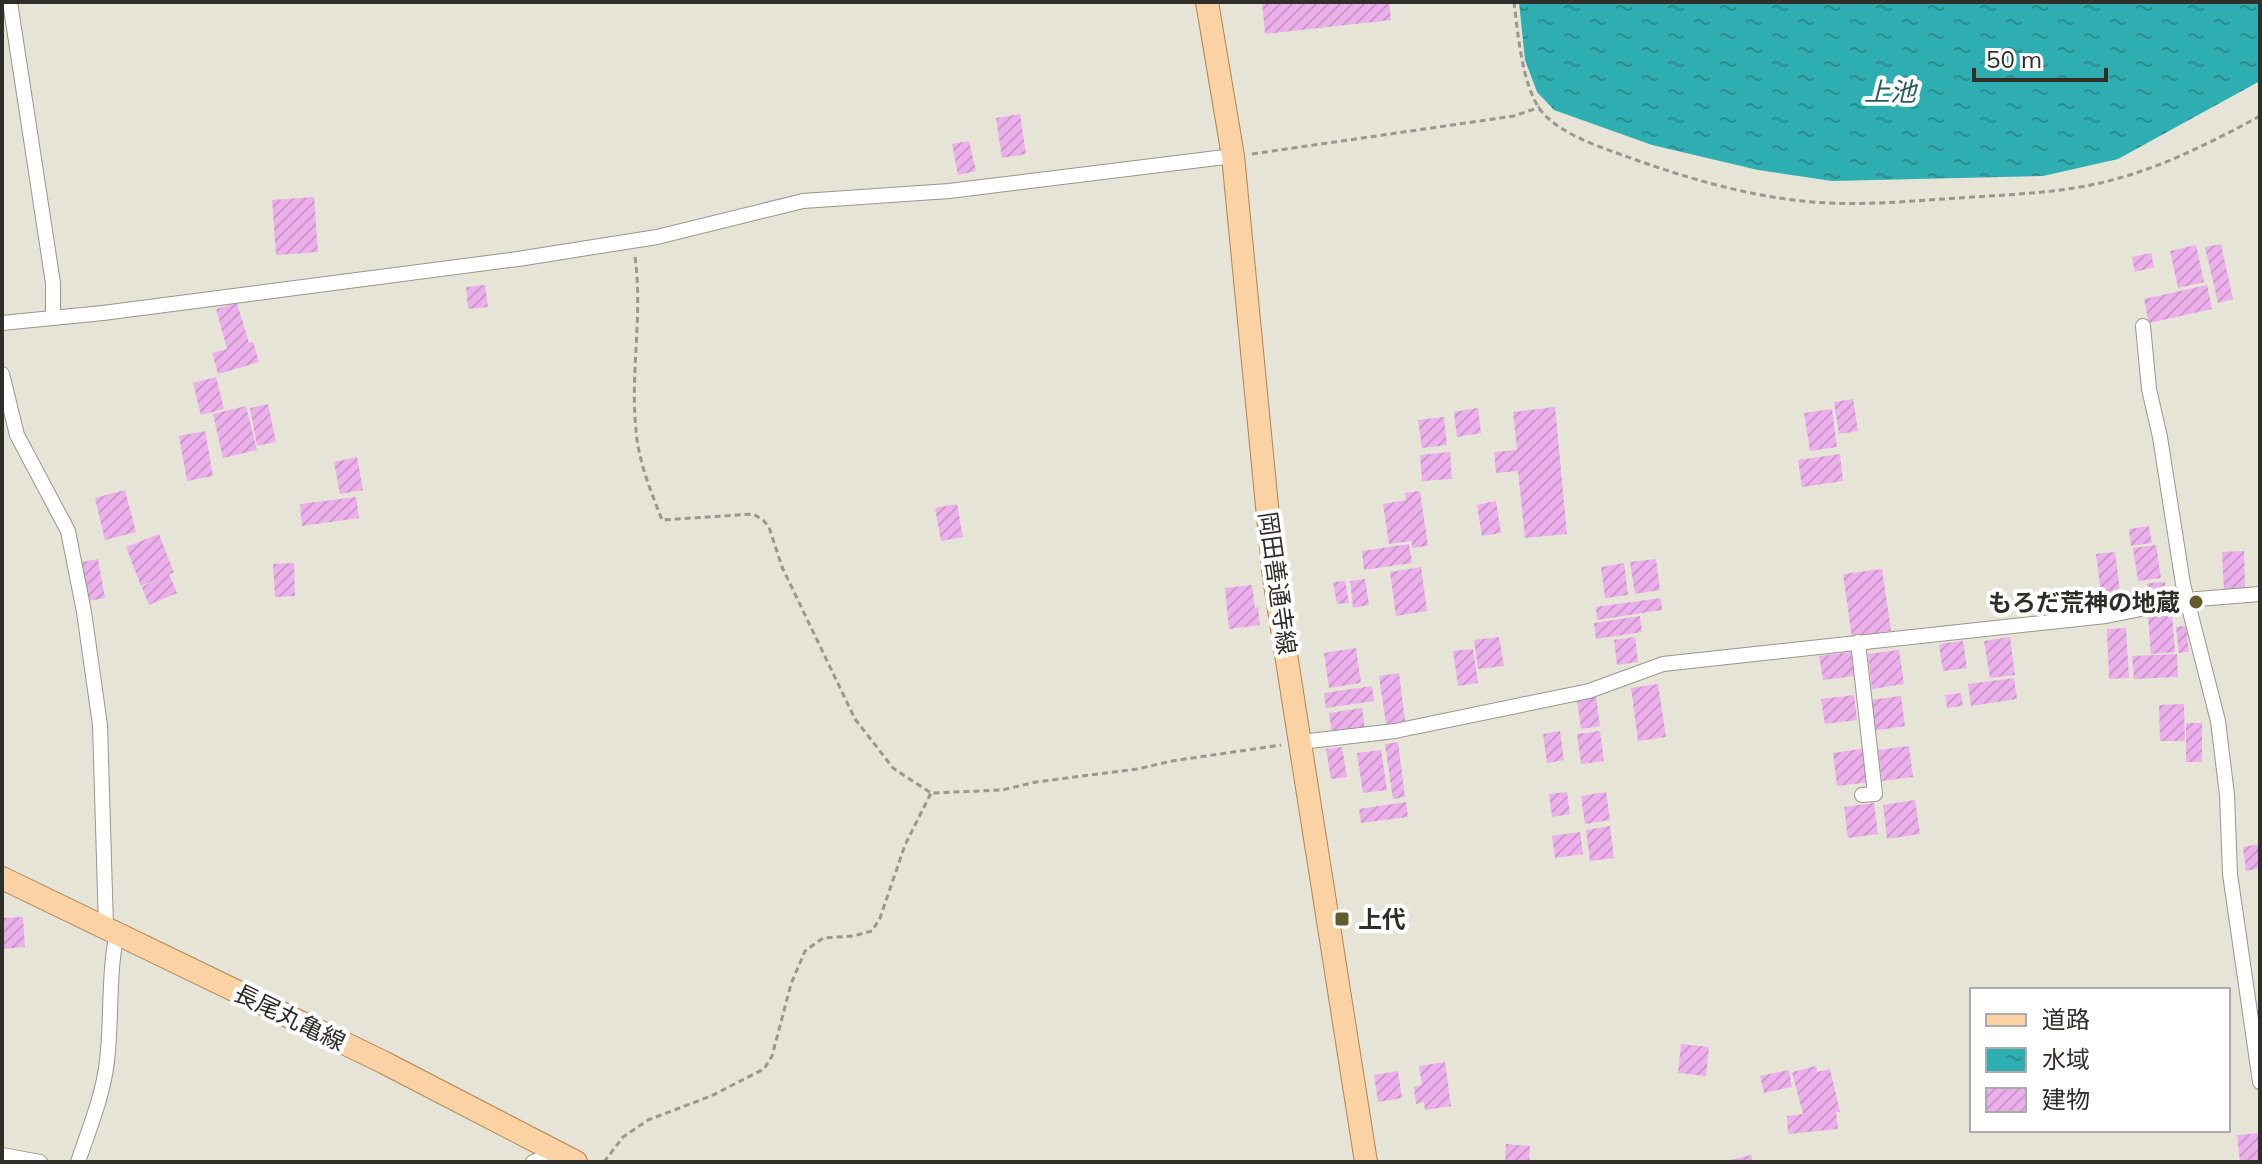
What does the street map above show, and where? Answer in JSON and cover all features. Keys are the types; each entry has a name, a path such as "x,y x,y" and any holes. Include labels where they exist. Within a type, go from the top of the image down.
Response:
{"main road":[{"name":"岡田善通寺線","path":"1207,2 1233,156 1274,578 1366,1162"},
{"name":"長尾丸亀線","path":"2,878 383,1062 540,1154 573,1161"}],"street":[{"path":"10,2 53,283 53,316"},
{"path":"2,323 103,313 518,259 657,237 803,201 949,191 1233,156"},
{"path":"2143,326 2149,389 2160,437 2186,600 2218,721 2227,795 2230,874 2260,1082"},
{"path":"2,374 17,435 68,531 84,612 100,725 113,952 107,1062 102,1089 78,1162"},
{"path":"1301,742 1395,731 1589,691 1663,664 2106,616 2186,600 2260,594"},
{"path":"1858,642 1869,794 1891,792"},
{"path":"2,1155 40,1162"}],"path":[{"path":"1514,2 1522,60 1542,112 1592,143 1654,166 1730,188 1777,197 1826,203 1863,203 2033,194 2089,186 2162,165 2260,116"},
{"path":"1233,156 1514,116 1540,107"},
{"path":"635,260 639,298 636,432 650,490 662,520 753,514 763,520 769,527 782,567 855,719 893,768 931,793 1002,790 1036,782 1301,742"},
{"path":"604,1162 623,1137 648,1120 711,1096 764,1069 772,1056 791,984 805,951 823,938 872,931 880,918 905,845 931,793"}],"water":[{"name":"上池","path":"1519,2 2260,2 2260,81 2118,159 2043,176 1832,181 1758,170 1652,145 1554,110 1537,92 1525,60"}],"building":[{"path":"1262,2 1389,2 1391,20 1265,34"},
{"path":"1020,114 1026,154 1002,158 996,118"},
{"path":"969,141 976,171 958,175 952,144"},
{"path":"314,197 318,252 276,255 272,200"},
{"path":"2221,244 2233,299 2218,303 2205,247"},
{"path":"2196,245 2204,282 2178,288 2170,251"},
{"path":"2151,253 2154,267 2135,272 2132,257"},
{"path":"485,285 488,307 468,309 466,287"},
{"path":"2207,285 2212,309 2149,323 2144,299"},
{"path":"237,303 249,343 253,342 259,362 218,374 212,353 227,349 216,309"},
{"path":"216,377 224,409 201,415 193,383"},
{"path":"1853,399 1858,431 1839,434 1834,402"},
{"path":"268,404 276,442 257,446 250,408"},
{"path":"246,406 257,450 223,458 213,414"},
{"path":"1555,407 1567,534 1525,538 1518,471 1496,473 1494,452 1517,450 1513,412"},
{"path":"1478,408 1481,433 1457,437 1454,412"},
{"path":"1832,409 1837,447 1810,451 1804,413"},
{"path":"1444,417 1447,445 1422,448 1418,420"},
{"path":"205,431 213,476 187,481 179,436"},
{"path":"1450,452 1452,479 1422,481 1420,455"},
{"path":"1840,454 1843,481 1802,487 1798,460"},
{"path":"357,457 363,490 340,494 334,462"},
{"path":"125,490 136,532 105,540 95,498"},
{"path":"1420,491 1428,546 1412,548 1412,541 1389,544 1383,504 1406,500 1405,493"},
{"path":"356,497 359,518 302,526 300,504"},
{"path":"1496,501 1501,533 1482,536 1477,505"},
{"path":"957,504 963,537 941,541 935,508"},
{"path":"2149,526 2152,543 2131,546 2129,529"},
{"path":"159,534 174,573 169,574 177,593 149,605 142,587 158,579 141,586 126,547"},
{"path":"1409,544 1412,563 1364,570 1362,551"},
{"path":"2156,545 2161,578 2138,581 2133,548"},
{"path":"2244,551 2245,590 2224,591 2222,552"},
{"path":"2115,552 2122,606 2103,609 2096,554"},
{"path":"98,559 105,598 89,601 82,562"},
{"path":"1656,559 1660,590 1635,594 1630,562"},
{"path":"294,563 295,596 275,597 273,564"},
{"path":"1624,563 1628,595 1605,598 1601,567"},
{"path":"1421,567 1427,611 1396,616 1390,572"},
{"path":"1882,569 1891,631 1852,637 1843,574"},
{"path":"1365,579 1369,605 1353,608 1350,581"},
{"path":"1345,581 1349,603 1337,604 1333,582"},
{"path":"2165,582 2166,602 2149,603 2147,583"},
{"path":"1252,585 1260,625 1229,629 1225,588"},
{"path":"1661,598 1662,610 1597,620 1596,607"},
{"path":"2172,615 2175,652 2151,654 2148,617"},
{"path":"1640,616 1642,632 1596,639 1594,623"},
{"path":"2186,626 2189,652 2179,653 2176,627"},
{"path":"2126,628 2129,678 2109,679 2107,629"},
{"path":"1499,637 1504,666 1478,669 1474,640"},
{"path":"1635,637 1638,662 1617,665 1614,640"},
{"path":"2010,637 2015,675 1990,678 1984,641"},
{"path":"1963,641 1967,668 1943,671 1939,644"},
{"path":"1356,648 1361,683 1329,688 1324,653"},
{"path":"1473,649 1478,683 1458,686 1453,651"},
{"path":"1899,650 1904,684 1872,689 1868,654"},
{"path":"1851,652 1854,676 1823,680 1819,656"},
{"path":"2177,654 2178,677 2134,679 2132,656"},
{"path":"1399,673 1405,721 1386,724 1379,676"},
{"path":"2014,678 2017,699 1971,706 1968,684"},
{"path":"1658,684 1666,737 1638,741 1631,688"},
{"path":"1372,686 1374,701 1326,708 1324,693"},
{"path":"1961,693 1963,706 1947,708 1945,695"},
{"path":"1854,695 1857,720 1825,724 1821,699"},
{"path":"1596,696 1600,726 1581,729 1577,699"},
{"path":"1901,696 1905,726 1873,731 1869,700"},
{"path":"2184,704 2185,741 2160,741 2159,705"},
{"path":"1362,708 1365,730 1332,734 1329,713"},
{"path":"2186,723 2202,723 2202,762 2186,762"},
{"path":"1560,731 1564,760 1547,763 1543,734"},
{"path":"1600,731 1604,761 1581,764 1577,734"},
{"path":"1398,742 1405,797 1393,799 1385,744"},
{"path":"1909,746 1913,777 1882,781 1878,750"},
{"path":"1342,747 1347,777 1331,779 1326,749"},
{"path":"1867,748 1871,782 1837,786 1833,753"},
{"path":"1381,750 1387,790 1363,793 1357,753"},
{"path":"1567,792 1570,814 1552,817 1549,794"},
{"path":"1606,792 1610,820 1585,824 1581,796"},
{"path":"1915,800 1920,834 1887,839 1883,805"},
{"path":"1406,802 1408,817 1361,823 1359,809"},
{"path":"1874,803 1878,834 1848,838 1844,807"},
{"path":"1610,826 1614,858 1590,861 1586,830"},
{"path":"1580,832 1583,854 1555,858 1552,836"},
{"path":"2260,844 2260,868 2246,871 2243,847"},
{"path":"23,917 25,947 2,949 2,918"},
{"path":"1681,1044 1709,1047 1706,1076 1678,1073"},
{"path":"1445,1062 1451,1106 1425,1110 1424,1102 1416,1104 1414,1087 1422,1085 1419,1066"},
{"path":"1816,1066 1817,1072 1830,1069 1840,1112 1836,1112 1838,1129 1788,1134 1787,1116 1803,1114 1792,1072"},
{"path":"1789,1070 1792,1087 1764,1093 1760,1076"},
{"path":"1398,1071 1402,1098 1378,1102 1374,1075"},
{"path":"2260,1133 2260,1162 2240,1162 2237,1135"},
{"path":"1506,1144 1530,1146 1529,1162 1505,1162"},
{"path":"1751,1155 1753,1162 1726,1162 1726,1161"}],"place":[{"name":"もろだ荒神の地蔵","path":"2196,602"},
{"name":"上代","path":"1342,919"}]}
